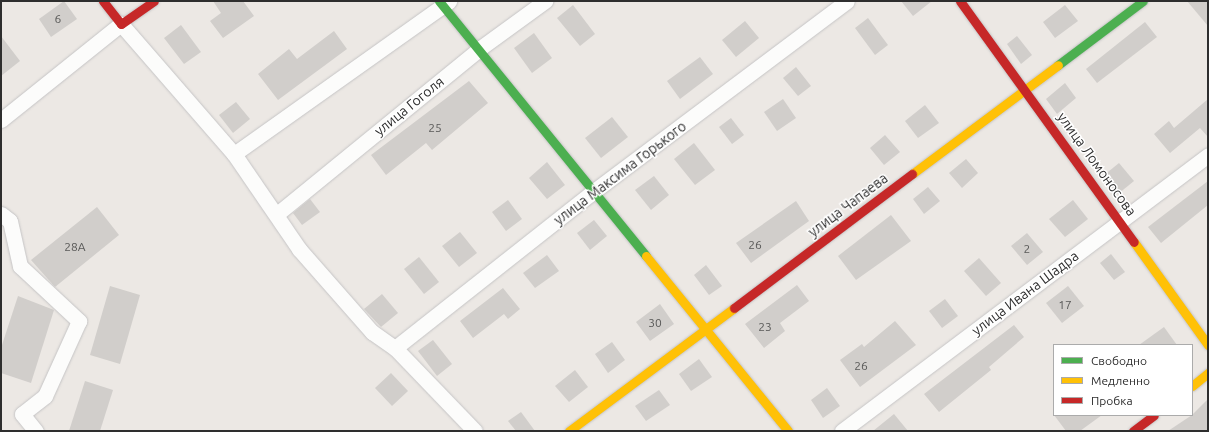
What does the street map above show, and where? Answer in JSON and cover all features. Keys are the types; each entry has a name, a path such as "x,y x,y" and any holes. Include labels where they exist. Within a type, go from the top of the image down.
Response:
{"street":[{"path":"103,1 121,24 234,154 277,214 299,249 372,332 395,348 475,431"},
{"path":"1,120 121,24 154,1"},
{"name":"улица Гоголя","path":"277,214 479,49 545,1"},
{"name":"улица Максима Горького","path":"395,348 594,191 847,1"},
{"name":"улица Ломоносова","path":"960,1 1121,220 1208,345"},
{"name":"улица Чапаева","path":"570,431 1143,1"},
{"path":"234,154 444,3 479,49 788,431"},
{"name":"улица Ивана Шадра","path":"842,431 1208,155"},
{"path":"1,214 10,221 20,266 79,321 45,396 22,414 36,431"},
{"path":"1193,385 1208,373"},
{"path":"1133,431 1153,416"}],"building":[{"path":"64,1 77,19 51,37 39,19"},
{"path":"213,1 243,1 254,16 223,38 210,21 221,13"},
{"path":"901,1 932,1 913,16"},
{"path":"1187,1 1208,1 1208,26"},
{"path":"573,5 595,34 580,46 557,18"},
{"path":"1065,5 1078,21 1055,38 1043,22"},
{"path":"868,18 888,45 875,55 855,28"},
{"path":"745,21 759,38 736,57 722,40"},
{"path":"1145,22 1157,37 1097,83 1086,69"},
{"path":"181,25 201,52 184,64 164,38"},
{"path":"334,31 347,49 278,100 258,74 289,49 297,59"},
{"path":"534,33 552,58 532,73 514,48"},
{"path":"1,36 20,61 1,76"},
{"path":"1017,36 1032,55 1021,64 1007,44"},
{"path":"700,57 713,74 680,99 667,81"},
{"path":"796,67 811,86 798,96 783,78"},
{"path":"469,81 488,103 432,150 426,143 386,175 371,155"},
{"path":"1065,83 1076,98 1057,114 1046,99"},
{"path":"783,99 796,118 777,131 764,112"},
{"path":"1208,99 1208,137 1200,128 1170,153 1154,134 1169,121 1174,128"},
{"path":"236,102 250,119 233,133 219,115"},
{"path":"925,105 939,123 918,138 905,121"},
{"path":"612,117 628,137 601,158 585,138"},
{"path":"731,118 744,135 732,144 719,127"},
{"path":"885,135 900,152 884,165 870,148"},
{"path":"694,143 715,170 695,185 674,159"},
{"path":"966,159 978,173 962,188 949,173"},
{"path":"547,162 565,185 547,199 529,178"},
{"path":"1119,163 1134,181 1118,194 1103,176"},
{"path":"654,176 669,195 651,210 635,190"},
{"path":"1208,181 1208,205 1161,243 1148,227"},
{"path":"928,187 940,201 924,214 913,199"},
{"path":"310,199 320,212 302,225 293,213"},
{"path":"508,200 522,219 506,231 492,212"},
{"path":"1073,200 1088,219 1065,237 1049,219"},
{"path":"796,201 809,221 751,263 736,243"},
{"path":"97,207 119,235 55,287 31,260"},
{"path":"891,215 911,241 856,280 838,256"},
{"path":"594,220 607,236 590,250 577,233"},
{"path":"460,232 477,253 459,267 442,246"},
{"path":"1027,233 1043,252 1027,265 1011,246"},
{"path":"1111,254 1125,272 1114,280 1100,263"},
{"path":"547,255 559,271 535,288 523,273"},
{"path":"419,257 439,282 424,294 404,269"},
{"path":"979,258 1001,283 986,296 964,271"},
{"path":"706,265 722,286 709,295 694,275"},
{"path":"797,285 809,301 780,323 785,331 764,348 745,324"},
{"path":"110,286 140,295 120,364 90,355"},
{"path":"1068,286 1084,306 1062,323 1046,303"},
{"path":"503,288 520,309 508,319 504,314 473,338 460,321"},
{"path":"382,294 398,313 381,327 364,309"},
{"path":"18,296 54,310 31,383 1,373 1,348"},
{"path":"945,299 958,316 942,328 929,311"},
{"path":"660,304 674,324 650,341 636,322"},
{"path":"895,321 916,345 860,387 840,360 862,344 864,347"},
{"path":"1014,325 1024,337 989,367 991,370 939,412 924,394"},
{"path":"1164,327 1176,344 1140,344"},
{"path":"433,340 452,364 437,376 418,351"},
{"path":"612,342 625,360 608,373 595,354"},
{"path":"699,359 712,377 691,391 679,374"},
{"path":"575,370 588,387 569,402 555,386"},
{"path":"391,373 408,391 392,406 375,388"},
{"path":"85,381 113,390 100,431 69,431"},
{"path":"827,388 840,406 823,418 811,400"},
{"path":"659,390 670,405 646,421 635,406"},
{"path":"1208,399 1208,431 1168,431 1190,416 1193,416 1193,414"},
{"path":"521,412 535,431 516,431 508,421"},
{"path":"894,414 908,431 873,431"},
{"path":"1055,416 1101,416 1080,431 1066,431"}],"traffic: fast":[{"path":"439,1 646,256"},
{"path":"1058,65 1143,1"}],"traffic: slow":[{"path":"912,174 1058,65"},
{"path":"1134,242 1208,345"},
{"path":"646,256 788,431"},
{"path":"569,431 734,308"},
{"path":"1193,385 1208,373"}],"traffic: jam":[{"path":"103,1 121,24 154,1"},
{"path":"960,1 1134,242"},
{"path":"734,308 912,174"},
{"path":"1133,431 1153,416"}]}
